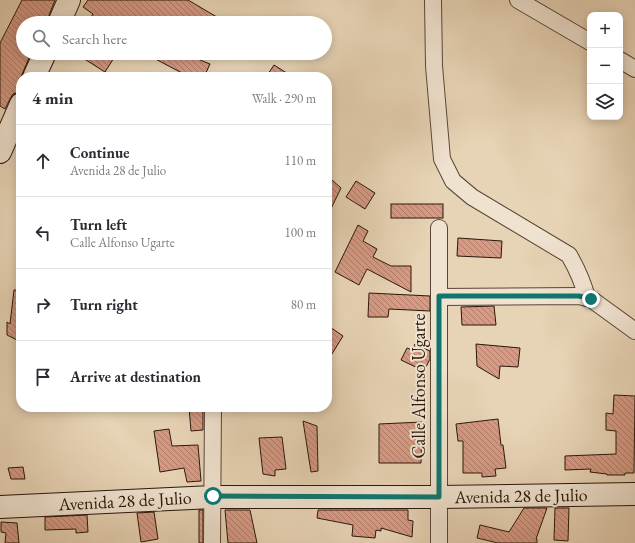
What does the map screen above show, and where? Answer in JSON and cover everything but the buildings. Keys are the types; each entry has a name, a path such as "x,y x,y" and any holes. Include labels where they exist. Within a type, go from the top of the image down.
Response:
{"main road":[{"path":"62,16 69,0"},
{"path":"36,72 42,60"},
{"path":"0,152 16,115"},
{"name":"Avenida 28 de Julio","path":"0,507 213,496 439,497 635,494"}],"street":[{"path":"433,0 434,66 442,159 453,181 472,197 569,255 584,284 587,298"},
{"path":"518,0 587,40"},
{"path":"623,62 635,69"},
{"name":"Calle Alfonso Ugarte","path":"439,228 439,543"},
{"path":"439,296 579,296 591,299 635,331"},
{"path":"212,543 213,412"}],"route":[{"path":"213,496 439,497 439,296 579,296 591,299"}]}
